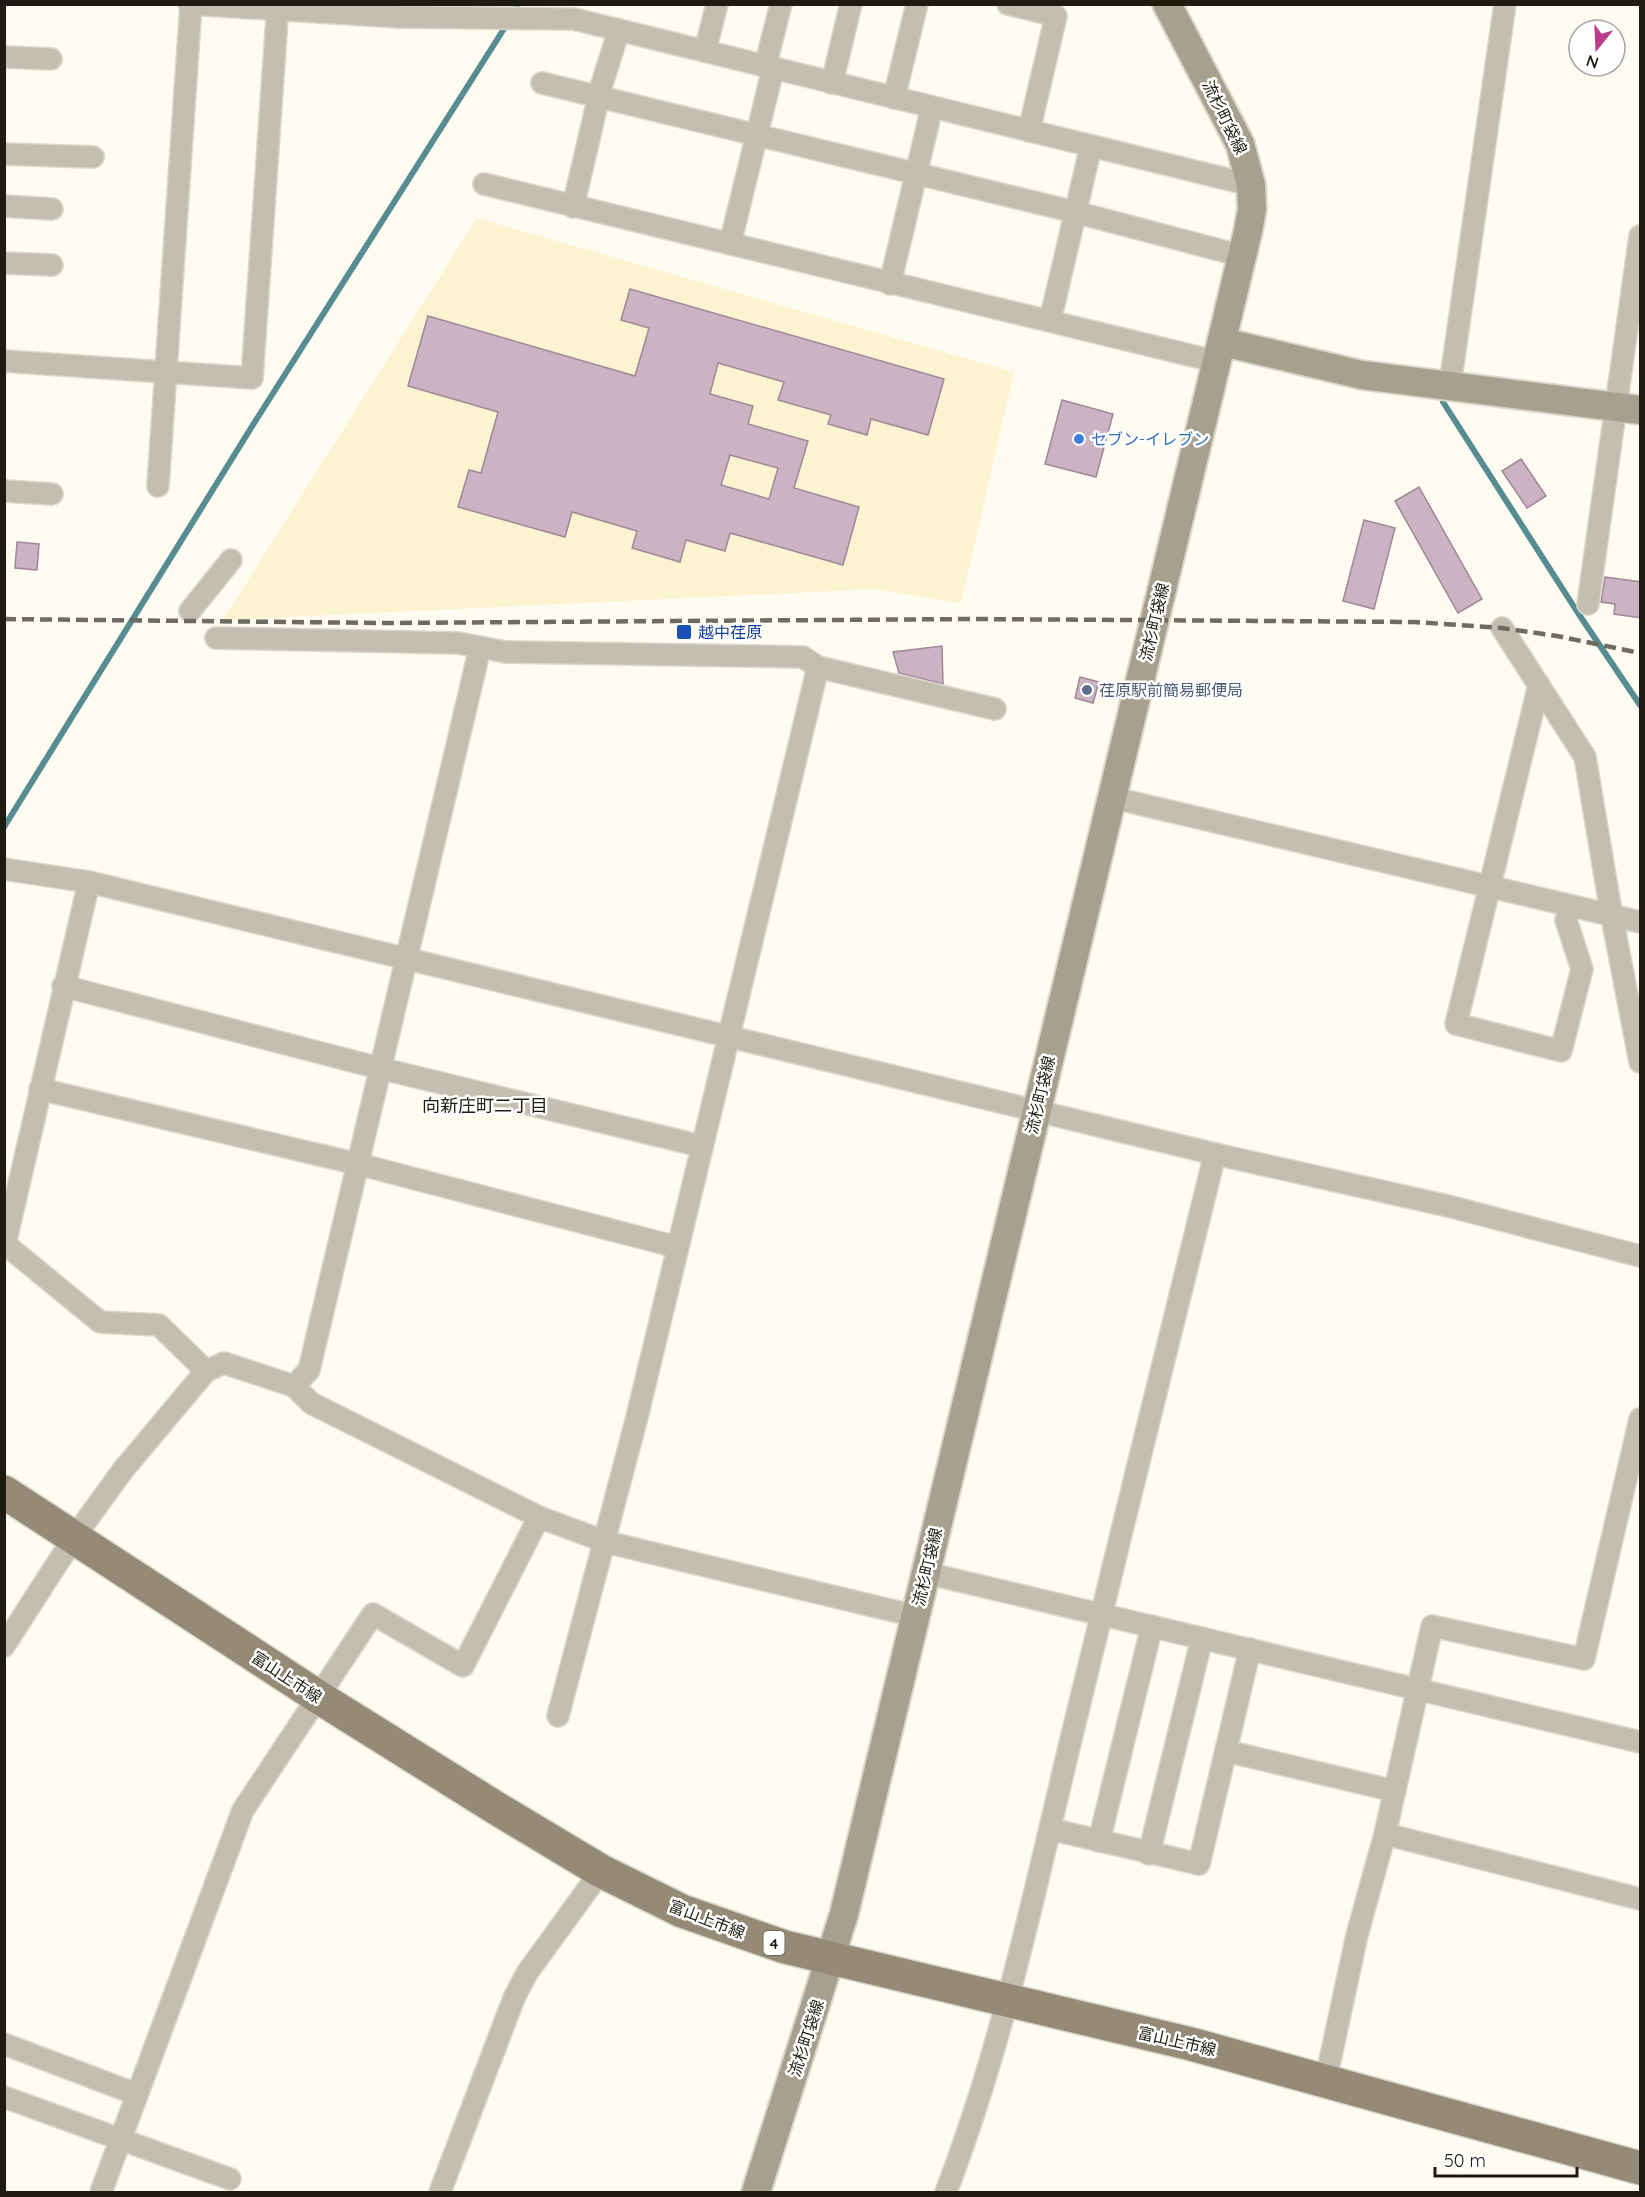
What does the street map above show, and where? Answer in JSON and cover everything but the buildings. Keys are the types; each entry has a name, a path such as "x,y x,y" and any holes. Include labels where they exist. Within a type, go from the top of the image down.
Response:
{"main road":[{"name":"流杉町袋線","path":"756,2193 831,1959 1036,1110 1114,798 1152,622 1220,352 1252,209 1251,185 1240,144 1167,4"},
{"path":"1220,352 1362,375 1628,408"},
{"name":"富山上市線","path":"4,1492 320,1698 601,1871 682,1911 747,1935 831,1959 1008,2000 1326,2079 1556,2146 1641,2168"}],"street":[{"path":"705,51 717,4"},
{"path":"730,244 757,135 781,4"},
{"path":"832,83 851,4"},
{"path":"894,98 917,4"},
{"path":"1008,4 1056,16 1029,131"},
{"path":"1450,385 1505,4"},
{"path":"158,486 190,5 278,8 400,17 491,11 574,19 1251,185"},
{"path":"4,361 252,378 278,8"},
{"path":"573,207 599,96 619,30"},
{"path":"4,57 51,58"},
{"path":"542,83 1075,212 1242,256"},
{"path":"890,284 932,107"},
{"path":"1050,321 1091,146"},
{"path":"4,154 93,158"},
{"path":"484,184 1050,321 1220,352"},
{"path":"4,206 51,209"},
{"path":"1588,604 1628,408 1641,236"},
{"path":"4,263 52,265"},
{"path":"4,491 51,494"},
{"path":"190,611 231,560"},
{"path":"1502,628 1585,756 1612,917 1641,1062"},
{"path":"216,638 458,643 506,652 803,657 818,667 994,709"},
{"path":"294,1386 309,1370 480,648"},
{"path":"558,1716 606,1542 818,667"},
{"path":"1539,685 1456,1024 1561,1051 1582,969 1566,920 1570,907"},
{"path":"1114,798 1641,922"},
{"path":"4,869 89,882 728,1034 1215,1154 1448,1206 1641,1256"},
{"path":"89,882 4,1244 100,1322 159,1325 206,1371"},
{"path":"63,986 379,1068 701,1146"},
{"path":"40,1089 358,1164 677,1247"},
{"path":"946,2193 968,2137 1027,1935 1050,1829 1215,1154"},
{"path":"4,1646 73,1539 123,1470 206,1371 224,1363 294,1386 311,1403 539,1517 606,1542 915,1616"},
{"path":"1326,2079 1357,1935 1385,1834 1432,1626 1584,1659 1641,1419"},
{"path":"101,2193 243,1810 320,1698 373,1614 463,1666 539,1517"},
{"path":"926,1573 1641,1742"},
{"path":"1099,1841 1152,1626"},
{"path":"1149,1854 1202,1638"},
{"path":"1050,1829 1199,1864 1251,1649"},
{"path":"1226,1751 1395,1791"},
{"path":"1385,1834 1641,1899"},
{"path":"440,2193 514,1998 527,1973 601,1871"},
{"path":"4,2044 136,2094"},
{"path":"4,2097 230,2179"}],"shaded area":[{"path":"477,218 1014,372 961,603 876,589 223,620"}],"waterway":[{"path":"512,15 518,4"},
{"path":"4,827 251,428 507,24"},
{"path":"1443,402 1578,613 1640,705"}],"railway":[{"path":"4,619 384,623 975,619 1414,622 1502,628 1557,636 1640,653"}],"place":[{"name":"セブン-イレブン","path":"1079,439"},
{"name":"越中荏原","path":"684,632"},
{"name":"荏原駅前簡易郵便局","path":"1087,690"}],"district":[{"name":"向新庄町二丁目","path":"485,1105"}]}
